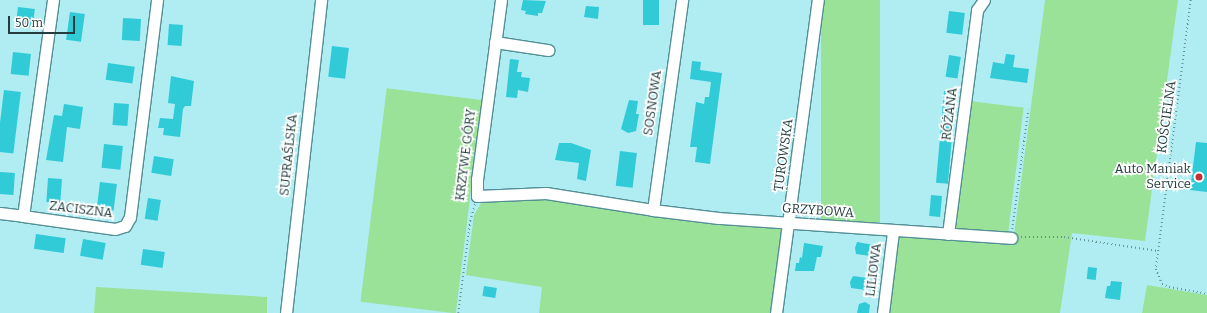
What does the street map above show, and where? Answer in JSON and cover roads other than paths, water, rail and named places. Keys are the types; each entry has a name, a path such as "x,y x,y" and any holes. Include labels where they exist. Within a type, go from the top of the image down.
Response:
{"street":[{"path":"23,216 53,0"},
{"name":"ZACISZNA","path":"0,213 115,229 125,226 130,217 158,0"},
{"name":"SUPRAŚLSKA","path":"286,313 321,0"},
{"name":"KRZYWE GÓRY","path":"478,196 477,179 501,0"},
{"name":"SOSNOWA","path":"653,210 682,0"},
{"name":"TUROWSKA","path":"776,313 818,0"},
{"name":"RÓŻANA","path":"948,234 977,10 984,0"},
{"path":"495,42 548,50"},
{"name":"GRZYBOWA","path":"478,196 546,193 653,210 789,223 1011,238"},
{"name":"LILIOWA","path":"883,313 893,231"}],"place":[{"name":"Auto Maniak Service","path":"1199,177"}]}
